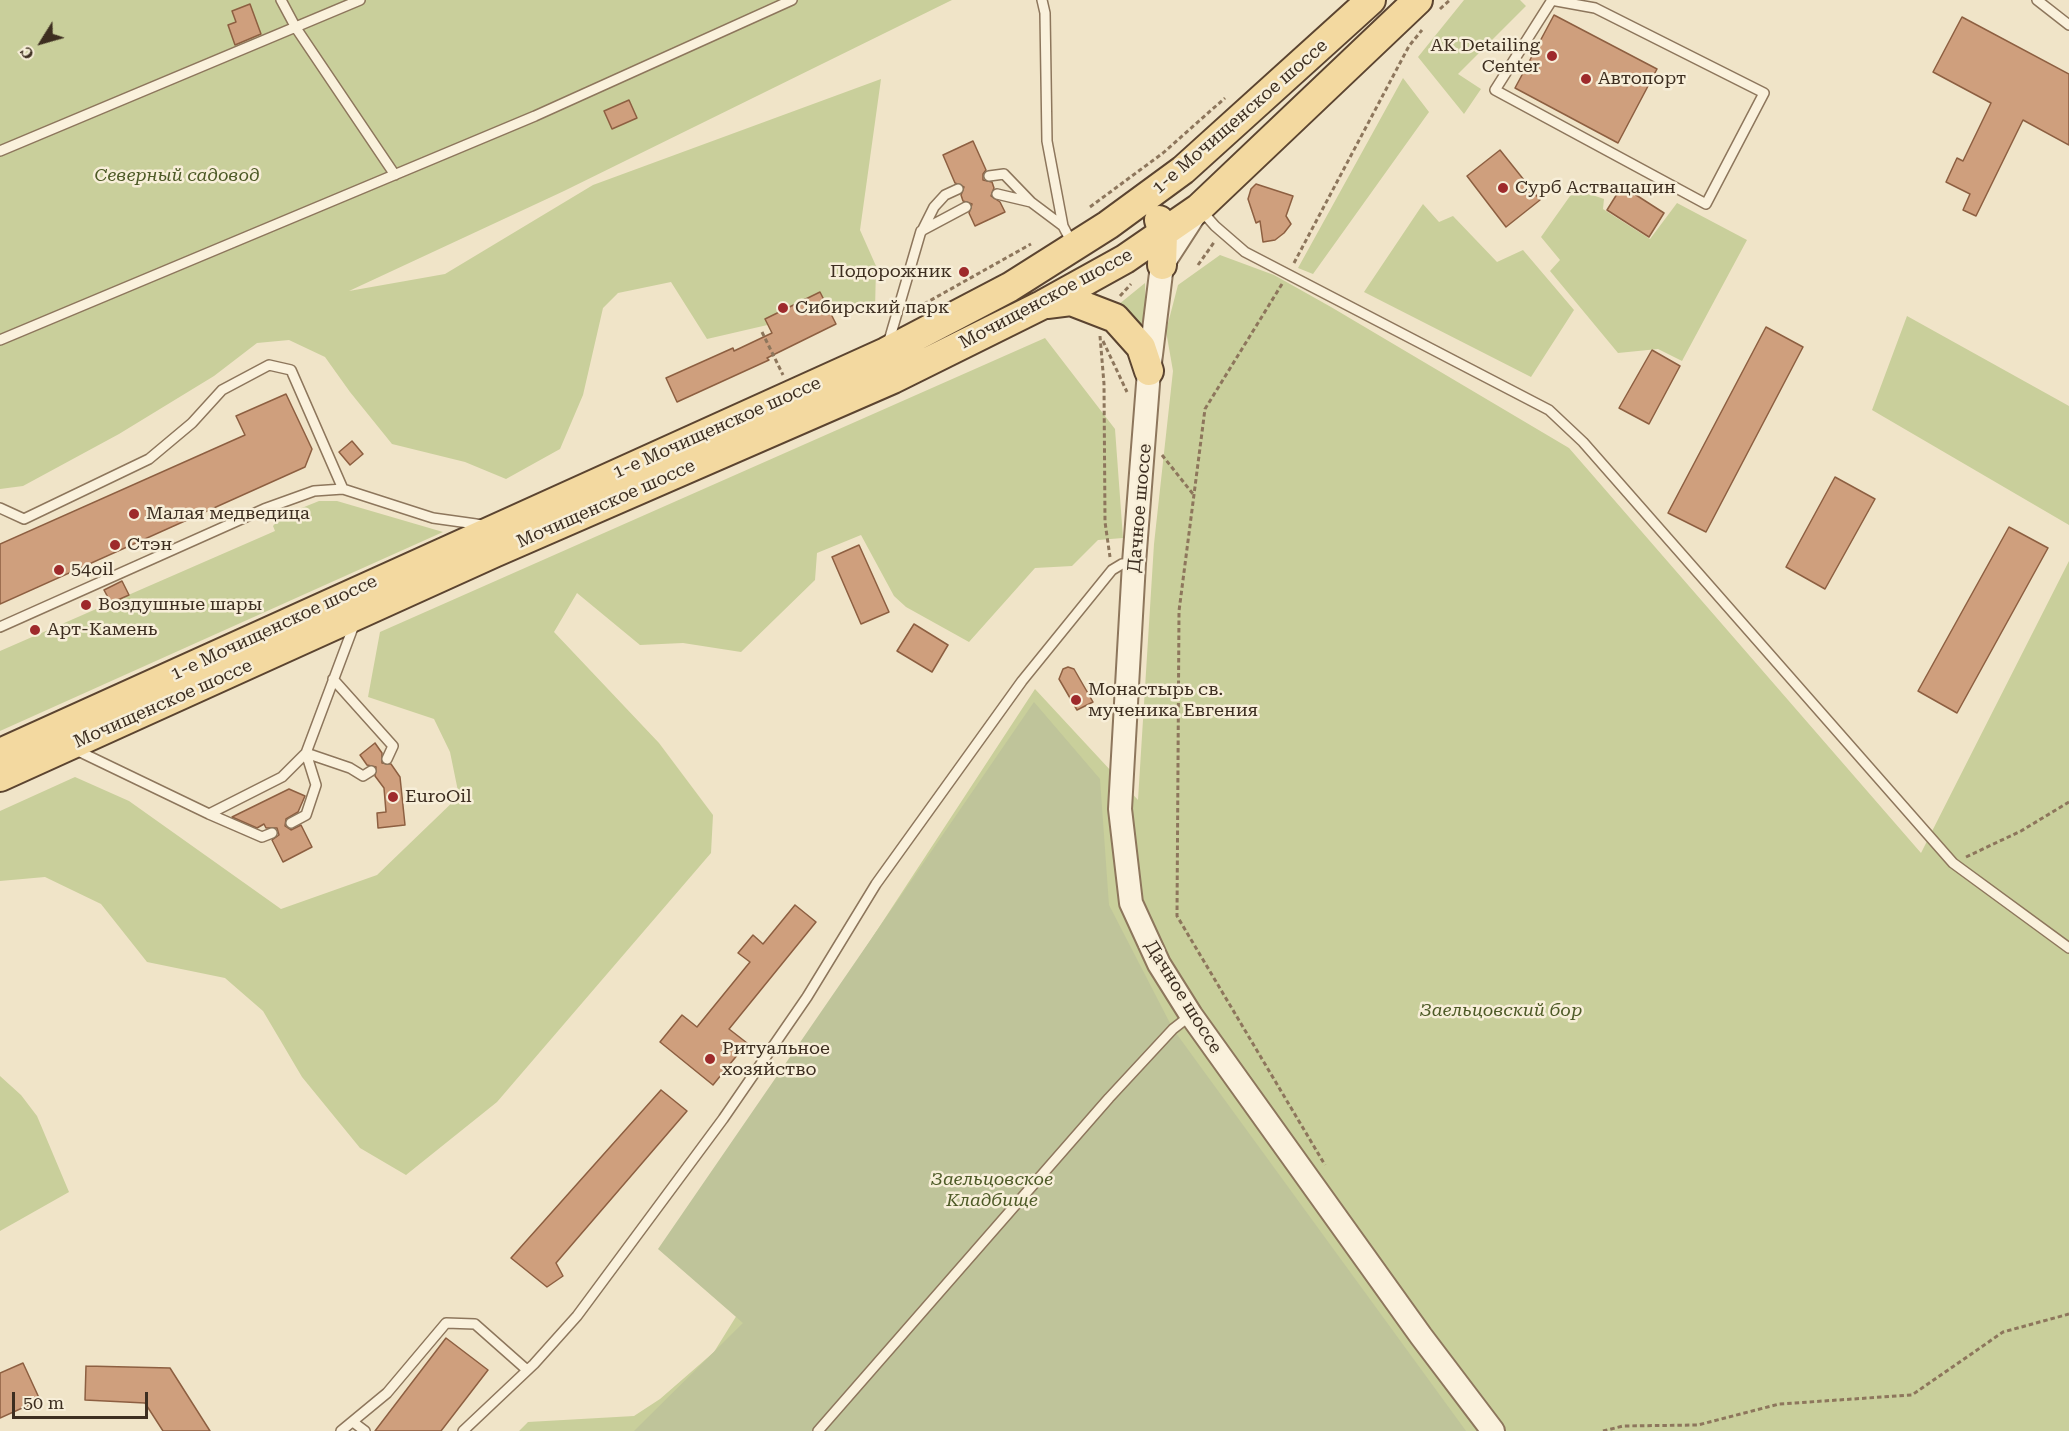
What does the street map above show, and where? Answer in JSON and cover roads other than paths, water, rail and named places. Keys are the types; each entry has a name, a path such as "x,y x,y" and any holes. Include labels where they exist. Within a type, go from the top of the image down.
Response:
{"main road":[{"name":"1-е Мочищенское шоссе","path":"0,753 494,527 886,352 1010,287 1069,236 1152,195 1183,170 1371,0"},
{"name":"1-е Мочищенское шоссе","path":"1199,208 1429,5"},
{"path":"1152,195 1162,234 1162,265"},
{"name":"Мочищенское шоссе","path":"0,777 494,553 893,379 1042,305 1125,259 1199,208"},
{"path":"1042,305 1071,301 1106,313 1127,329 1141,347 1149,371"}],"street":[{"path":"1162,265 1199,208"},
{"name":"Дачное шоссе","path":"1162,265 1149,371 1146,434 1134,563 1120,809 1131,903 1143,934 1191,1015 1421,1336 1492,1431"}],"lane":[{"path":"280,0 296,28 394,175"},
{"path":"0,151 360,0"},
{"path":"0,340 535,116 792,0"},
{"path":"1042,0 1045,13 1047,141 1069,236"},
{"path":"1551,0 1595,8 1764,93 1706,204 1495,90 1551,0"},
{"path":"2037,0 2069,25"},
{"path":"989,176 1004,174 1030,202 1069,236"},
{"path":"886,352 921,231 934,207 945,195 958,189"},
{"path":"997,194 1030,202"},
{"path":"921,231 966,207"},
{"path":"1199,208 1222,233 1245,252 1548,410 1583,442 1953,863 2069,948"},
{"path":"0,508 24,519 149,459 192,423 222,390 269,365 291,370 343,489"},
{"path":"0,627 264,509 314,490 343,489 433,518 494,527"},
{"path":"463,1431 527,1370 577,1316 723,1119 807,997 845,930 876,884 1023,681 1112,570 1122,564 1134,563"},
{"path":"208,814 282,777 306,753 357,616"},
{"path":"333,680 393,746 387,759"},
{"path":"69,746 208,814 262,837 272,833"},
{"path":"306,753 350,768 363,776 371,771"},
{"path":"291,823 306,815 316,785 306,753"},
{"path":"818,1431 1109,1098 1173,1029 1191,1015"},
{"path":"341,1431 387,1393 446,1323 476,1324 527,1370"},
{"path":"353,1422 365,1431"}],"place":[{"name":"АК Detailing Center","path":"1552,56"},
{"name":"Автопорт","path":"1586,79"},
{"name":"Сурб Аствацацин","path":"1503,188"},
{"name":"Подорожник","path":"964,272"},
{"name":"Сибирский парк","path":"783,308"},
{"name":"Малая медведица","path":"134,514"},
{"name":"Стэн","path":"115,545"},
{"name":"54oil","path":"59,570"},
{"name":"Воздушные шары","path":"86,605"},
{"name":"Арт-Камень","path":"35,630"},
{"name":"Монастырь св. мученика Евгения","path":"1076,700"},
{"name":"EuroOil","path":"393,797"},
{"name":"Ритуальное хозяйство","path":"710,1059"}],"park label":[{"name":"Северный садовод","path":"177,176"},
{"name":"Заельцовский бор","path":"1501,1011"},
{"name":"Заельцовское Кладбище","path":"992,1190"}]}
